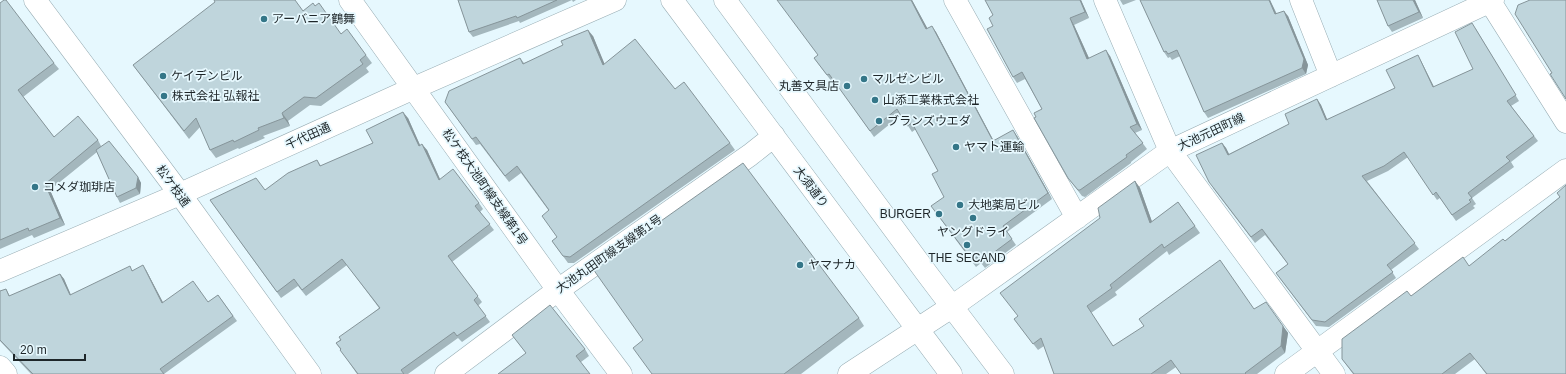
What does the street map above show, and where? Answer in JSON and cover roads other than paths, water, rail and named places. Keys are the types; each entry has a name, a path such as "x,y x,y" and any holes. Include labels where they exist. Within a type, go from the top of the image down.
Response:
{"street":[{"name":"松ケ枝通","path":"35,0 180,194 310,374"},
{"name":"松ケ枝大池町線支線第1号","path":"350,0 558,290 621,374"},
{"name":"千代田通","path":"0,271 180,194 414,88 615,0"},
{"name":"大須通り","path":"672,0 951,374"},
{"path":"725,0 1003,374"},
{"path":"955,0 1077,218"},
{"path":"1105,0 1170,151 1334,374"},
{"path":"1301,0 1331,76"},
{"path":"1490,1 1566,122"},
{"name":"大池元田町線","path":"849,374 953,306 1170,151 1490,1"},
{"name":"大池丸田町線支線第1号","path":"446,374 558,290 750,155 774,136"},
{"path":"1286,374 1566,170"},
{"path":"0,367 6,374"}],"place":[{"name":"アーバニア鶴舞","path":"264,19"},
{"name":"ケイデンビル","path":"163,76"},
{"name":"マルゼンビル","path":"864,79"},
{"name":"丸善文具店","path":"847,86"},
{"name":"株式会社 弘報社","path":"164,96"},
{"name":"山添工業株式会社","path":"875,100"},
{"name":"ブランズウエダ","path":"879,121"},
{"name":"ヤマト運輸","path":"956,147"},
{"name":"コメダ珈琲店","path":"35,187"},
{"name":"大地薬局ビル","path":"960,205"},
{"name":"BURGER","path":"939,214"},
{"name":"ヤングドライ","path":"973,218"},
{"name":"THE SECAND","path":"967,245"},
{"name":"ヤマナカ","path":"800,265"}]}
